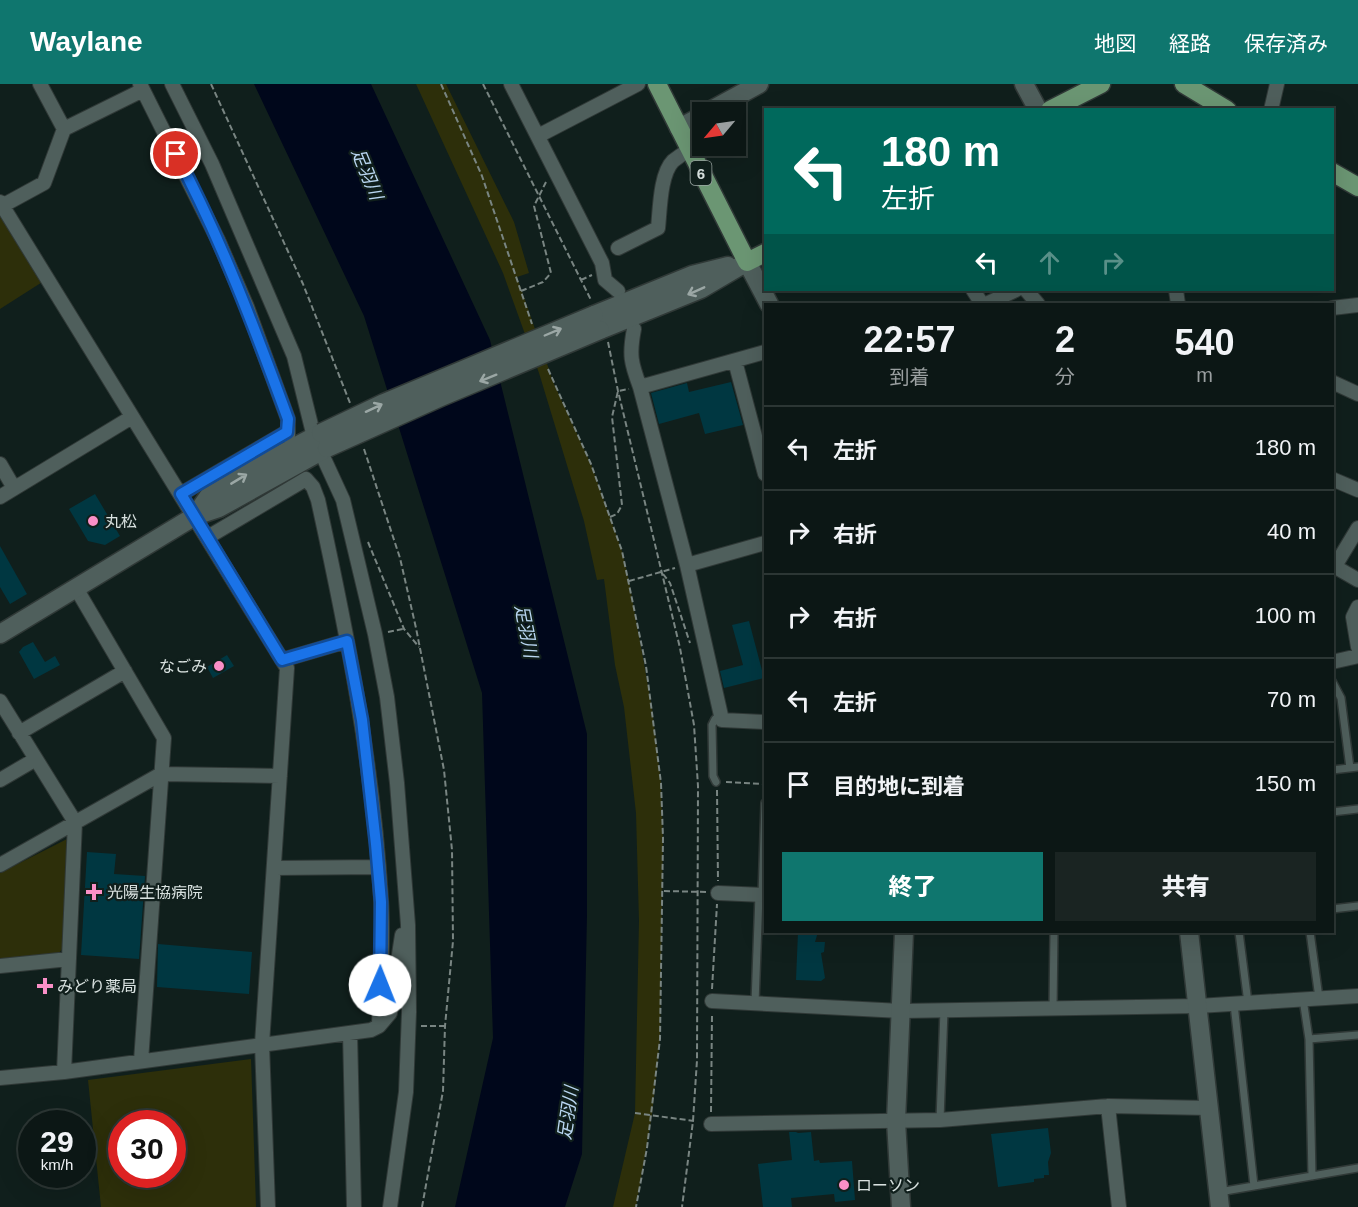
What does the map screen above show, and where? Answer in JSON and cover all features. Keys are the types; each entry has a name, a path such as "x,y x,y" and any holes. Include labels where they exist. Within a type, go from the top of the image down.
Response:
{"main road":[{"name":"6","path":"657,84 747,262"},
{"path":"1054,108 1101,84"},
{"path":"1184,84 1224,108"},
{"path":"1334,173 1358,187"},
{"path":"747,262 764,254"}],"street":[{"path":"40,84 64,129"},
{"path":"172,84 212,164 294,356 321,442 343,500 375,634 387,698 398,783 408,925 409,1012 406,1092 390,1207"},
{"path":"511,84 602,262 605,280 618,291"},
{"path":"538,136 638,84"},
{"path":"726,102 759,84"},
{"path":"1024,84 1037,108"},
{"path":"1271,108 1277,84"},
{"path":"181,494 288,434 288,419 247,307 186,173 142,87 64,129 44,183 1,205 287,668 262,1044 268,1207"},
{"path":"679,128 692,121"},
{"path":"618,248 658,228 661,194 666,174 672,163 689,150"},
{"path":"0,634 195,516 219,508 384,403 599,322 692,275 747,262 768,303"},
{"path":"988,303 1014,291"},
{"path":"1027,291 1037,303"},
{"path":"1334,308 1358,305"},
{"path":"634,329 630,350 632,364 687,565 722,720 764,722"},
{"path":"640,387 764,352"},
{"path":"735,361 764,470"},
{"path":"1334,383 1358,394"},
{"path":"0,497 132,417"},
{"path":"0,464 14,488"},
{"path":"208,537 306,478 314,487 362,720 381,902 379,1026"},
{"path":"1334,480 1358,490"},
{"path":"1334,564 1358,528"},
{"path":"687,565 764,543"},
{"path":"1334,567 1358,580"},
{"path":"76,588 164,738 141,1061"},
{"path":"1358,607 1353,617 1358,647"},
{"path":"282,660 347,641"},
{"path":"1334,662 1358,656"},
{"path":"19,733 125,671"},
{"path":"0,701 75,822 64,1072"},
{"path":"0,780 36,759"},
{"path":"0,865 161,774 280,776"},
{"path":"274,868 378,867"},
{"path":"718,893 762,895"},
{"path":"0,1078 64,1072 371,1030 379,1026 390,1013 401,936 408,925"},
{"path":"901,1207 896,1121 904,933"},
{"path":"1189,933 1219,1200"},
{"path":"0,966 69,958"},
{"path":"712,1001 901,1011 1198,1006 1318,998 1357,993"},
{"path":"350,1033 354,1207"},
{"path":"711,1124 940,1120 1108,1106 1209,1108"},
{"path":"1108,1106 1119,1207"}],"lane":[{"path":"1334,691 1341,698 1350,768"},
{"path":"716,782 713,776 712,725 715,719 722,720"},
{"path":"1334,770 1358,767"},
{"path":"1334,812 1358,809"},
{"path":"755,1003 764,834"},
{"path":"1334,909 1358,906"},
{"path":"1053,1008 1054,933"},
{"path":"1239,933 1241,1003 1254,1186"},
{"path":"1310,933 1318,998"},
{"path":"1303,999 1310,1039 1312,1176"},
{"path":"940,1120 944,1010"},
{"path":"1310,1039 1358,1035"},
{"path":"1219,1200 1254,1186 1358,1168"}],"path":[{"path":"441,84 482,176 533,327"},
{"path":"483,84 599,322 618,391 680,648 694,725 698,786 697,1060 693,1121 682,1207"},
{"path":"521,291 543,282 551,273 534,206 538,195 545,187 546,180"},
{"path":"547,365 591,464 629,581 646,666 657,748 663,838 660,1040 652,1115 636,1207"},
{"path":"610,518 617,514 622,505 612,417 618,391"},
{"path":"365,536 404,629 421,649"},
{"path":"629,581 661,572"},
{"path":"661,572 670,583 692,648"},
{"path":"711,1124 712,1001 718,893 716,782 764,784"},
{"path":"663,891 697,891"},
{"path":"432,1027 445,1026"},
{"path":"635,1113 693,1121"}],"green space":[{"path":"416,84 446,84 514,222 529,273 517,277 554,384 591,464 622,551 629,581 652,708 661,783 663,838 660,1039 652,1115 636,1207 613,1207 635,1113 639,921 636,813 624,707 615,665 604,579 597,580 584,521 539,373 503,273"},
{"path":"0,207 47,279 0,309"},
{"path":"67,839 63,948 59,953 0,960 0,873"},
{"path":"251,1059 256,1207 101,1207 96,1158 96,1110 91,1110 88,1080"}],"water":[{"name":"足羽川","path":"254,84 371,84 490,340 587,734 587,915 582,1154 565,1207 455,1207 493,1038 482,693 364,316"}],"building":[{"path":"731,382 743,425 705,434 699,413 659,424 651,393 687,383 689,392"},
{"path":"95,494 120,536 105,545 88,541 69,509"},
{"path":"0,546 27,594 10,604 0,587"},
{"path":"749,621 764,678 724,688 720,671 743,665 732,625"},
{"path":"33,642 45,662 55,656 60,665 34,679 19,652"},
{"path":"227,655 234,666 213,678 207,667"},
{"path":"87,852 116,854 114,874 145,876 139,959 81,955"},
{"path":"798,933 818,933 815,942 825,942 824,952 821,953 825,978 821,981 796,980"},
{"path":"158,944 252,952 249,994 157,987"},
{"path":"1048,1128 1051,1153 1048,1162 1049,1175 1034,1179 1034,1182 998,1187 991,1134"},
{"path":"789,1132 811,1132 814,1161 819,1160 820,1163 852,1161 855,1200 835,1202 834,1194 791,1198 792,1207 763,1207 758,1164 792,1160"}],"place":[{"name":"丸松","path":"93,521"},
{"name":"なごみ","path":"219,666"},
{"name":"光陽生協病院","path":"94,892"},
{"name":"みどり薬局","path":"45,986"},
{"name":"ローソン","path":"844,1185"}],"route":[{"path":"176,154 218,240 247,307 288,419 287,432 181,494 282,660 347,641 362,720 376,844 381,902 380,985"}]}
